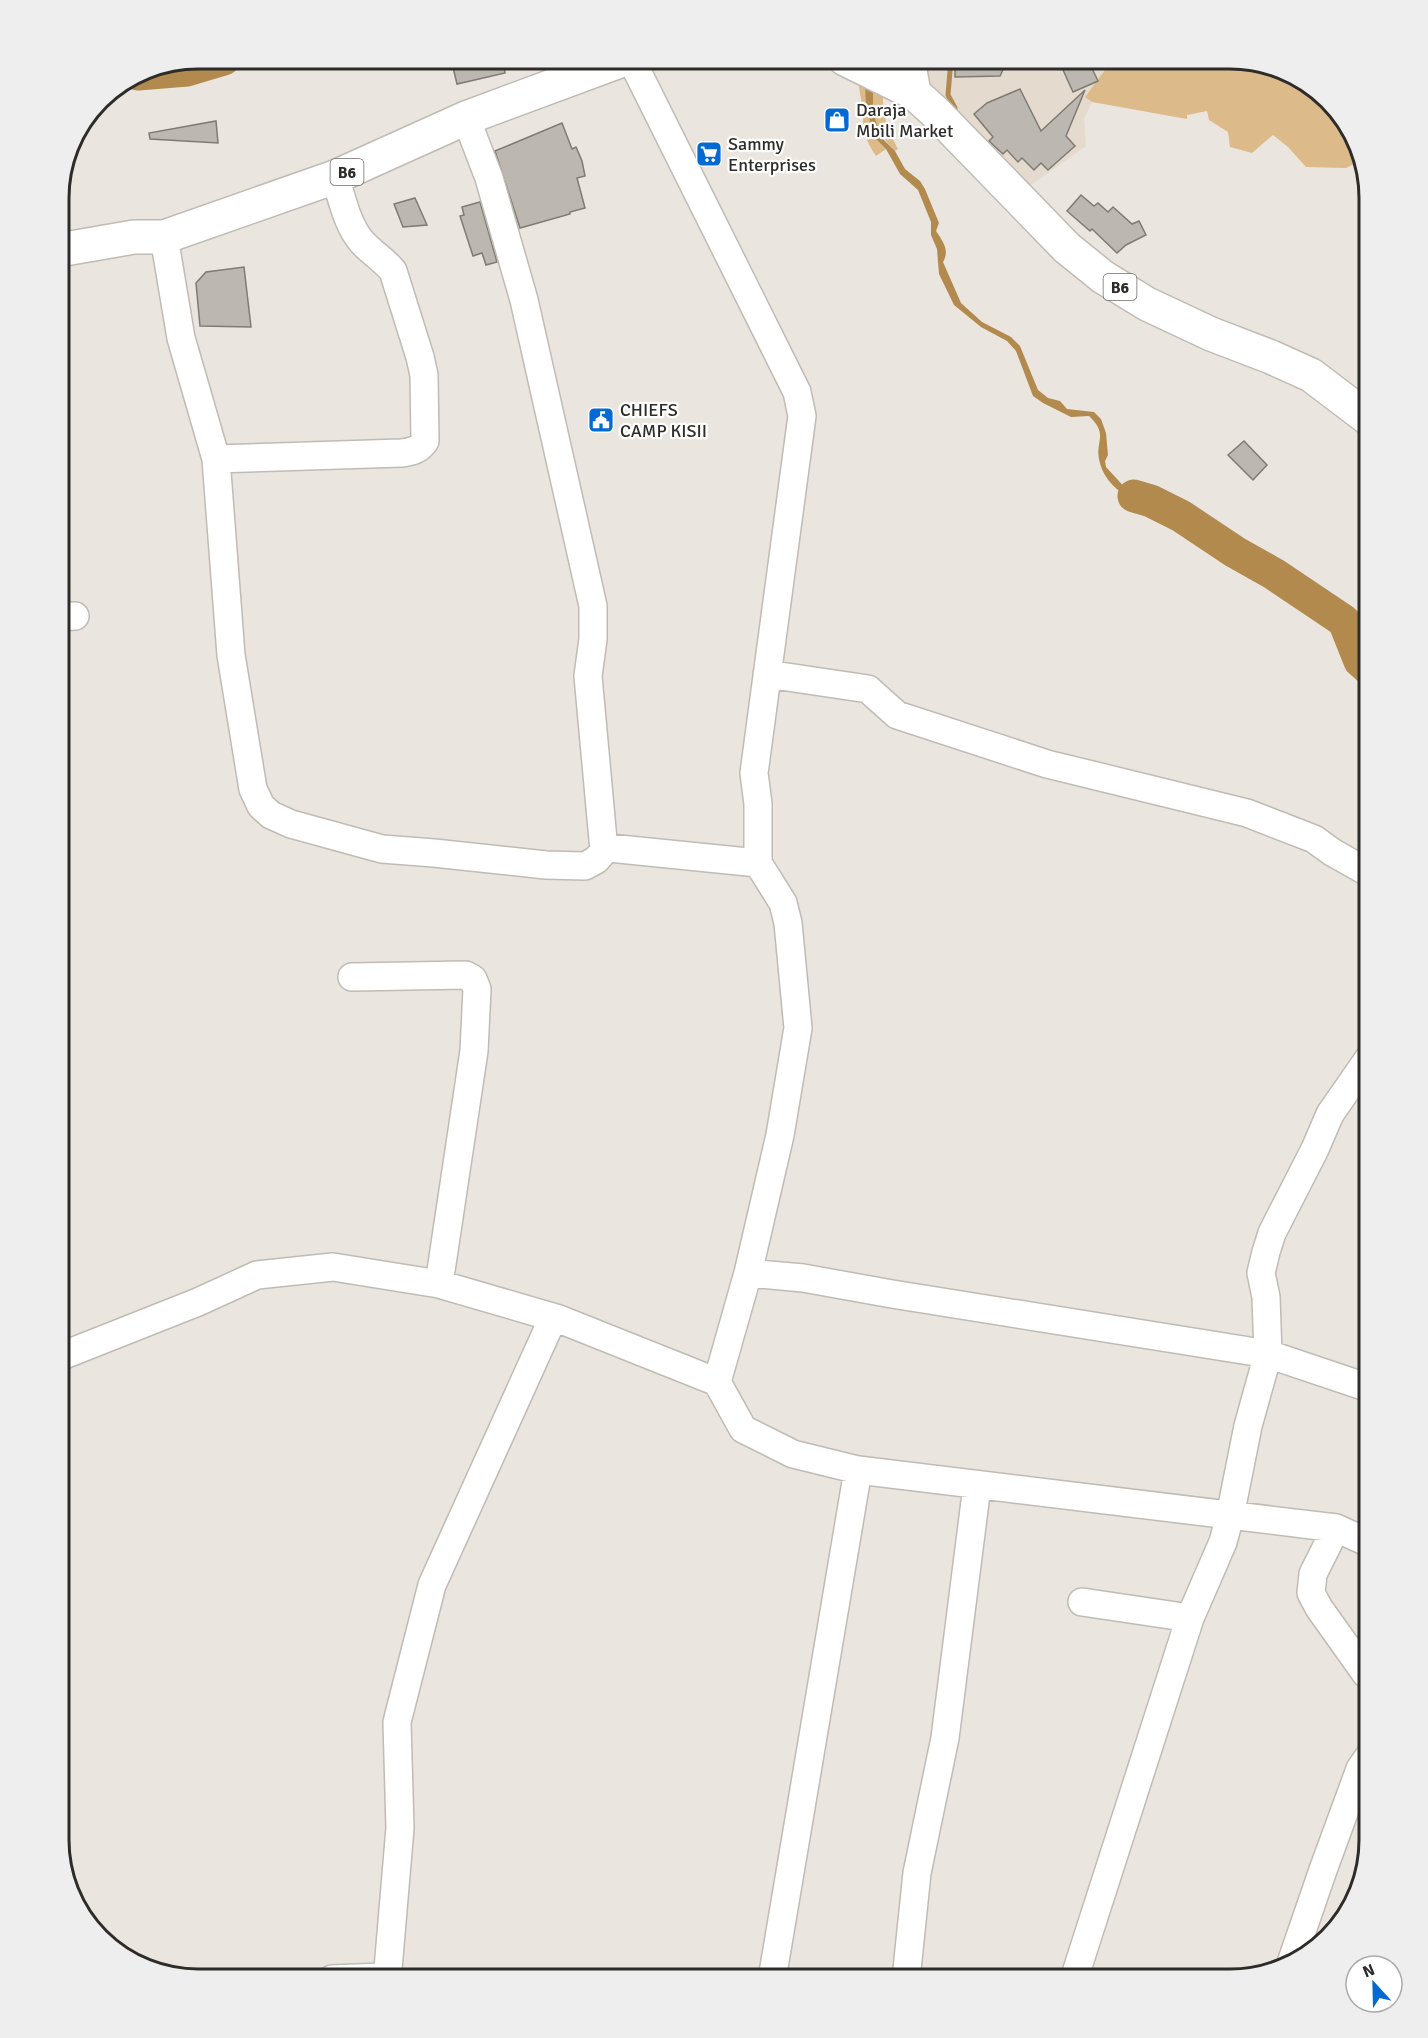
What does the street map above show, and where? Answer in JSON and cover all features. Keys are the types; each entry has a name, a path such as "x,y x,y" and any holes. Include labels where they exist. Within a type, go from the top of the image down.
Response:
{"main road":[{"name":"B6","path":"69,248 134,237 164,237 335,177 471,133 604,69"},
{"name":"B6","path":"865,69 914,93 1067,248 1103,277 1147,304 1211,334 1311,375 1359,411"},
{"path":"910,69 914,93"}],"street":[{"path":"637,69 797,392 802,416 754,773 758,804 758,863 783,903 788,923 798,1028 780,1135 748,1273 717,1382"},
{"path":"471,133 489,178 524,300 593,606 593,639 588,676 604,851"},
{"path":"216,459 401,453 412,452 422,446 425,441 424,375 393,270 360,241 350,222 335,177"},
{"path":"164,237 181,338 216,459 231,655 253,789 261,806 271,815 291,824 382,849 546,865 585,866 609,848 758,863"},
{"path":"767,674 868,689 897,716 1047,764 1247,813 1314,839 1359,867"},
{"path":"352,976 466,975 474,980 477,989 474,1051 439,1284"},
{"path":"1077,1969 1190,1618 1223,1542 1230,1516 1248,1426 1268,1354 1266,1297 1261,1273 1272,1233 1315,1149 1330,1114 1359,1073"},
{"path":"69,1353 198,1302 257,1275 333,1267 439,1284 553,1318 717,1382 743,1429 794,1454 858,1470 1336,1528 1359,1538"},
{"path":"748,1273 803,1278 1268,1354 1359,1384"},
{"path":"388,1969 400,1828 397,1722 432,1585 553,1318"},
{"path":"774,1969 858,1470"},
{"path":"907,1969 918,1873 945,1738 977,1486"},
{"path":"1336,1528 1313,1574 1311,1593 1359,1664"},
{"path":"1082,1602 1190,1618"},
{"path":"1295,1951 1359,1772"}],"shaded area":[{"path":"925,69 1106,69 1085,97 1092,102 1084,119 1086,146 1027,188 929,95"},
{"path":"1106,69 1255,71 1287,82 1315,101 1342,134 1355,164 1346,168 1306,167 1288,147 1273,135 1252,153 1230,147 1228,132 1209,120 1207,111 1187,115 1187,119 1092,102 1085,97"},
{"path":"859,83 865,85 875,138 886,149 876,156 865,133"},
{"path":"865,85 873,87 873,112 881,137 895,151 905,169 920,181 925,189 939,223 936,231 946,250 943,262 961,303 982,322 1011,337 1020,346 1038,390 1048,398 1060,401 1067,409 1094,412 1101,419 1106,433 1108,455 1105,461 1106,467 1129,492 1150,499 1176,514 1152,508 1118,490 1103,471 1098,453 1100,433 1089,416 1071,417 1033,396 1016,351 1007,341 981,327 954,305 939,274 937,249 931,235 931,222 918,190 900,174 886,149 875,138 866,107"},
{"path":"873,87 884,92 884,114 898,149 895,151 883,136 876,122"}],"building":[{"path":"453,69 504,69 505,73 457,84"},
{"path":"955,69 1003,69 1000,76 955,77"},
{"path":"1092,69 1098,81 1073,92 1063,70"},
{"path":"1020,89 1041,131 1085,90 1066,136 1075,146 1048,170 1041,163 1034,170 1022,158 1018,162 1007,150 1003,154 989,141 993,137 974,114 987,103"},
{"path":"216,121 218,143 150,139 149,133"},
{"path":"562,123 572,149 576,147 582,161 585,176 577,178 585,208 520,228 495,151"},
{"path":"1081,195 1094,206 1098,203 1108,212 1113,207 1132,224 1139,221 1146,235 1126,245 1117,253 1092,229 1090,231 1067,211"},
{"path":"415,198 427,225 403,227 394,204"},
{"path":"480,202 497,262 486,265 482,253 473,256 460,216 464,215 462,207"},
{"path":"244,267 251,327 200,326 196,283 206,272"},
{"path":"1244,441 1267,465 1253,480 1228,455"}],"waterway":[{"path":"172,71 190,69"},
{"path":"950,69 948,95 955,108"},
{"path":"1134,496 1151,501 1181,516 1344,621 1359,658"}],"place":[{"name":"Daraja Mbili Market","path":"837,120"},
{"name":"Sammy Enterprises","path":"709,154"},
{"name":"CHIEFS CAMP KISII","path":"601,420"}]}
